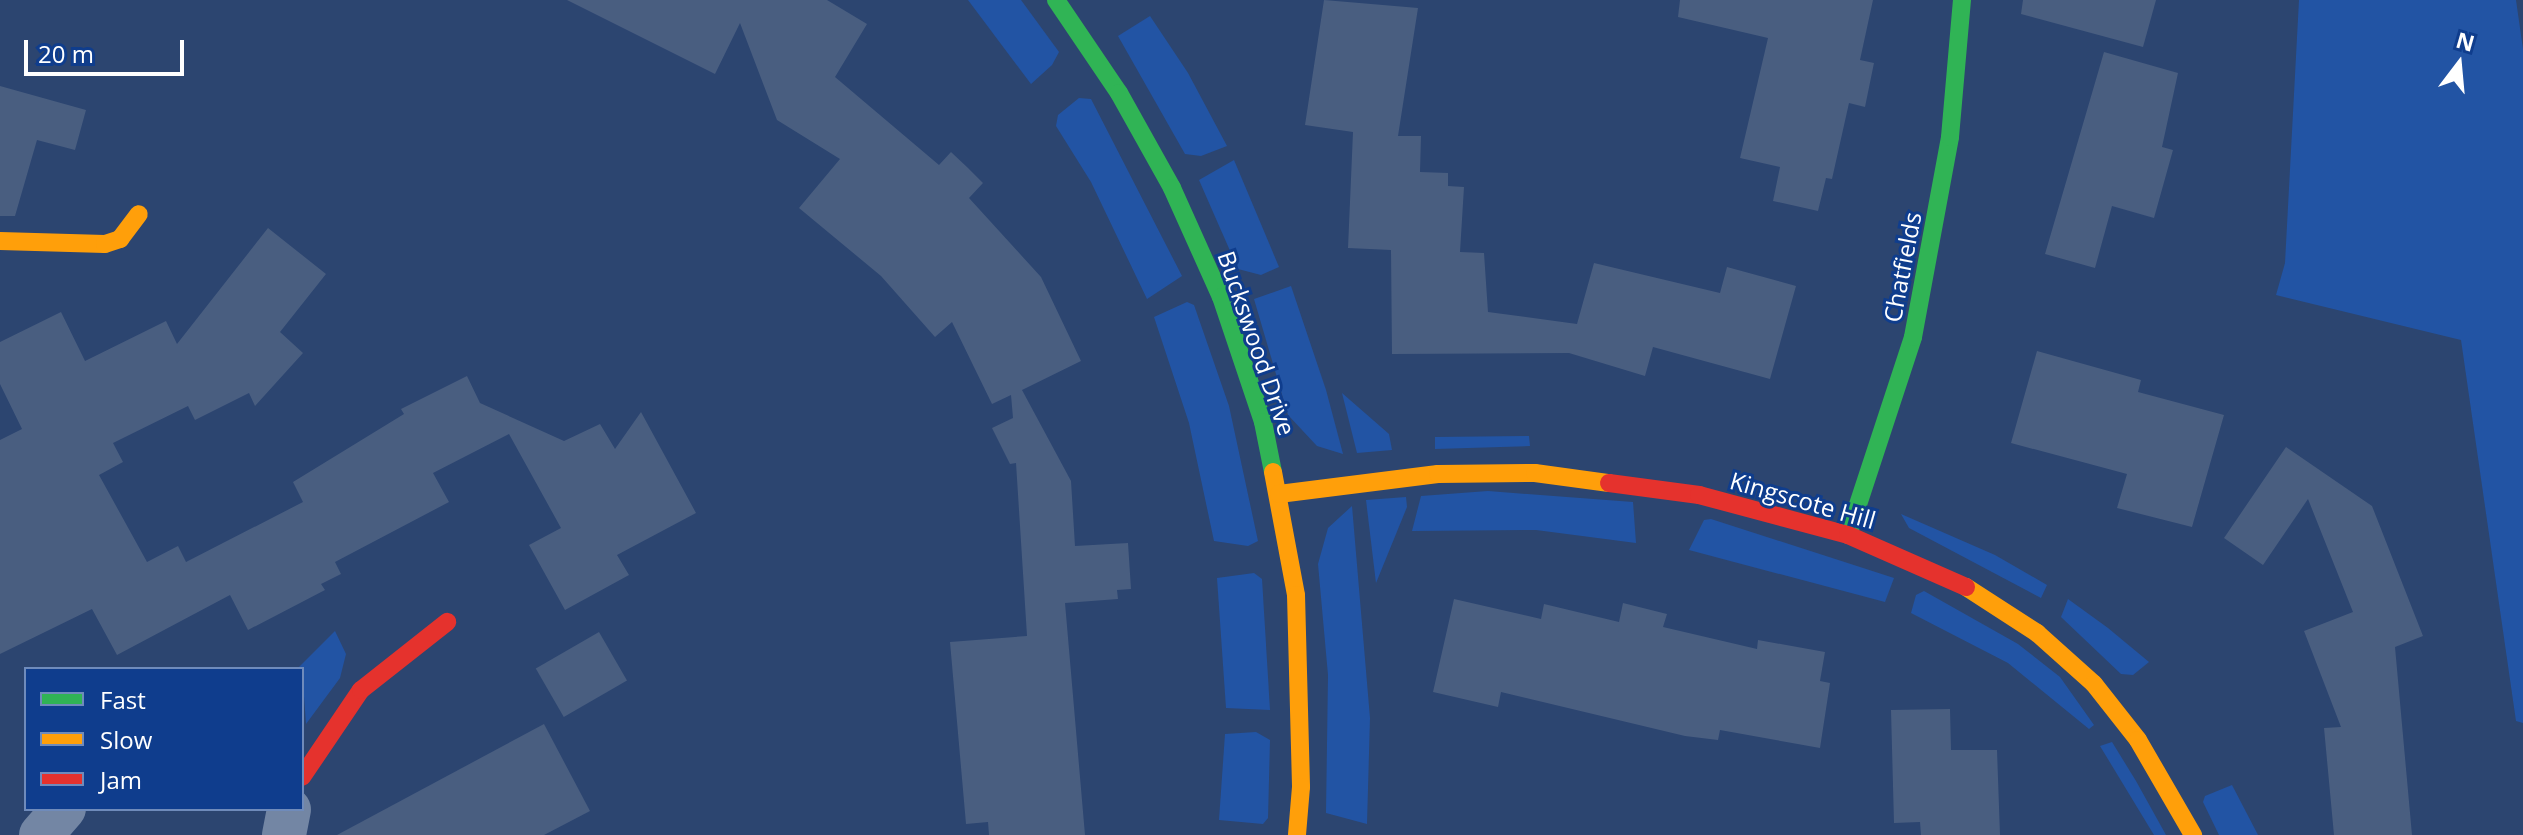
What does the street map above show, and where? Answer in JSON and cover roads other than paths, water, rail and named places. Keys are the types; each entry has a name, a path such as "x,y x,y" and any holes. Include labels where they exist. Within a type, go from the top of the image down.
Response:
{"street":[{"name":"Buckswood Drive","path":"1056,0 1119,93 1172,188 1221,297 1263,422 1296,595 1301,787 1297,835"},
{"name":"Chatfields","path":"1848,535 1913,337 1950,137 1962,0"},
{"path":"0,241 105,244 120,239 139,214"},
{"name":"Kingscote Hill","path":"1279,494 1428,474 1535,473 1699,495 1848,535 1979,593 2037,633 2094,684 2138,740 2193,835"},
{"path":"304,774 361,690 447,622"},
{"path":"284,835 289,811"}]}
